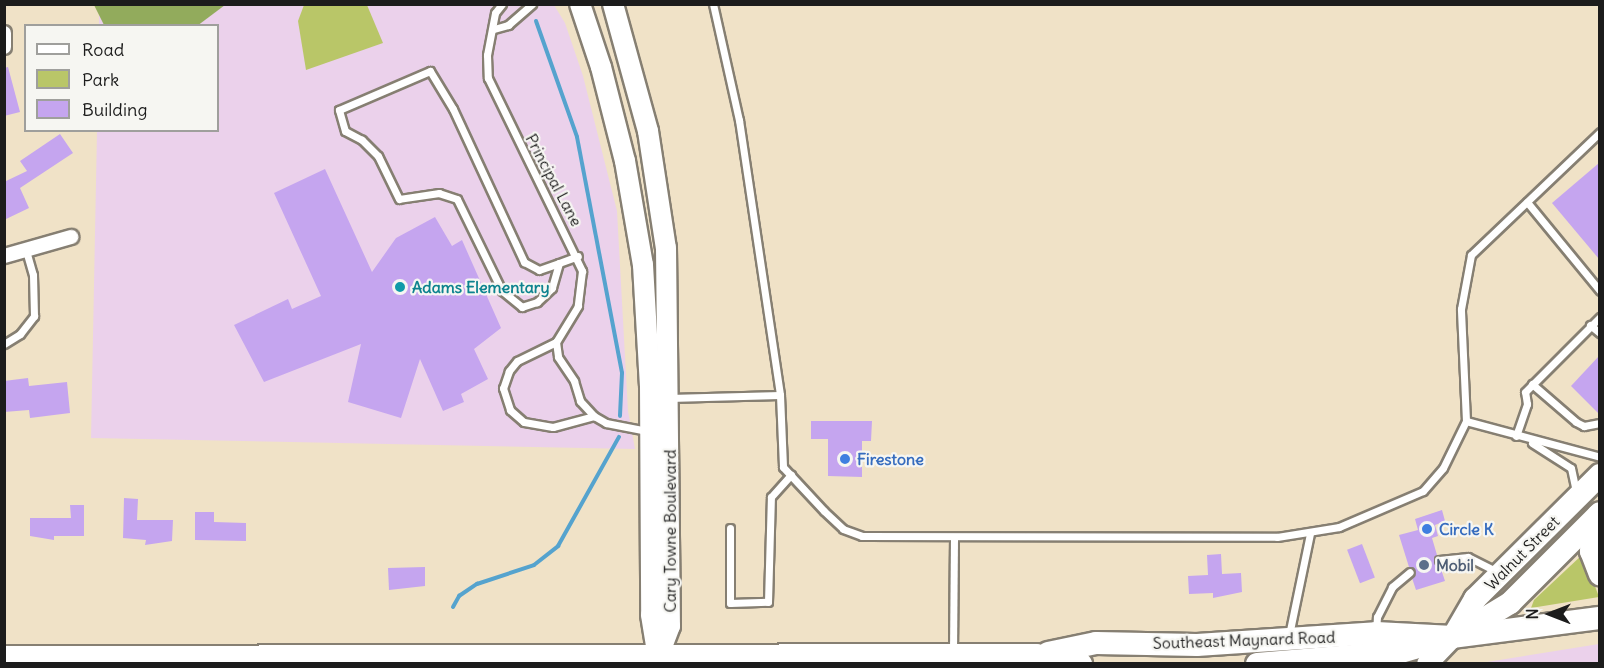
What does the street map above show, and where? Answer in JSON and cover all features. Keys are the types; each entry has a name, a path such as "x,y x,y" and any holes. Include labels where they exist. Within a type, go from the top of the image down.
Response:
{"main road":[{"name":"Cary Towne Boulevard","path":"580,4 601,67 636,213 644,266 650,431 651,615 659,659"},
{"name":"Cary Towne Boulevard","path":"613,4 632,64 658,183 666,248 670,626 659,659"},
{"name":"Walnut Street","path":"1453,638 1475,599 1599,475"},
{"name":"Walnut Street","path":"1427,663 1453,638 1510,603 1599,514"},
{"path":"1599,514 1591,551 1599,574"},
{"name":"Southeast Maynard Road","path":"1257,663 1340,661 1401,652 1453,638 1599,618"},
{"name":"Southeast Maynard Road","path":"4,657 140,660 659,659 1036,655 1096,643 1288,641 1376,633 1453,638"},
{"name":"Southeast Maynard Road","path":"1036,655 1081,663"}],"street":[{"path":"4,33 4,46"},
{"path":"4,256 71,237"}],"lane":[{"name":"Principal Lane","path":"501,4 495,13 486,66 495,99 578,256 582,271 578,306 556,342"},
{"path":"494,29 508,25 532,4"},
{"path":"713,4 739,120 780,395 783,467 843,529 862,536 954,539 1310,534 1390,509 1423,491 1443,468 1466,421 1461,309 1471,255 1599,132"},
{"path":"559,263 552,288 537,302 522,307 502,291 457,199 439,193 399,199 378,156 362,140 345,131 339,110 430,70 453,109 524,262 539,270 578,256"},
{"path":"1527,202 1599,291"},
{"path":"4,344 20,334 34,316 33,275 26,248"},
{"path":"1516,436 1527,404 1525,392 1599,316"},
{"path":"1590,325 1599,333"},
{"path":"594,416 553,427 524,422 510,410 503,388 509,371 517,361 556,342 558,357 574,381 580,401 594,416 606,423 650,431"},
{"path":"1532,384 1576,422 1584,426 1599,423"},
{"path":"669,398 780,395"},
{"path":"1466,421 1599,457"},
{"path":"1516,436 1555,455 1571,468 1577,497"},
{"path":"730,528 730,603 768,602 771,497 790,475"},
{"path":"1288,641 1310,534"},
{"path":"952,656 954,539"},
{"path":"1439,560 1468,557 1501,574"},
{"path":"1376,633 1377,616 1392,587 1410,572"}],"shaded area":[{"path":"99,5 554,5 565,23 583,76 617,211 628,411 635,449 91,438 97,132 219,132 219,24 99,24"},
{"path":"1599,644 1599,663 1484,663 1487,662"}],"green space":[{"path":"94,5 225,5 200,24 104,24"},
{"path":"304,5 367,5 383,43 306,70 298,21"},
{"path":"1583,554 1599,597 1531,608 1534,600"}],"building":[{"path":"8,67 20,112 4,116 4,68"},
{"path":"60,134 73,153 20,188 29,208 4,220 4,182 27,171 20,161"},
{"path":"1599,163 1599,259 1552,203"},
{"name":"Adams Elementary","path":"325,169 372,272 396,238 435,217 452,246 462,240 501,328 474,349 488,379 461,394 464,402 443,411 420,359 401,418 348,402 361,344 264,382 234,325 288,299 292,309 321,296 274,193"},
{"path":"1599,356 1599,414 1571,386"},
{"path":"28,378 29,386 67,382 70,413 30,418 29,410 4,412 4,381"},
{"name":"Firestone","path":"811,421 872,421 871,441 862,441 862,477 828,476 828,439 811,439"},
{"path":"124,498 138,499 137,520 173,520 172,541 145,545 146,540 123,538"},
{"path":"70,505 84,505 84,536 54,536 54,540 30,536 30,518 71,518"},
{"path":"1442,510 1445,521 1435,525 1438,536 1432,538 1437,555 1434,561 1440,566 1445,581 1416,590 1412,578 1415,570 1409,567 1399,535 1418,530 1415,519"},
{"path":"195,512 214,512 214,522 246,523 246,541 195,540"},
{"path":"1362,544 1375,578 1360,583 1347,550"},
{"path":"1221,554 1222,574 1241,573 1242,592 1213,598 1213,593 1189,594 1188,576 1208,575 1207,555"},
{"path":"425,567 425,586 389,590 388,568"}],"waterway":[{"path":"536,21 577,137 622,373 620,416"},
{"path":"453,607 459,596 477,584 534,565 558,546 619,437"}],"place":[{"name":"Adams Elementary","path":"400,287"},
{"name":"Firestone","path":"845,459"},
{"name":"Circle K","path":"1427,529"},
{"name":"Mobil","path":"1424,565"}]}
